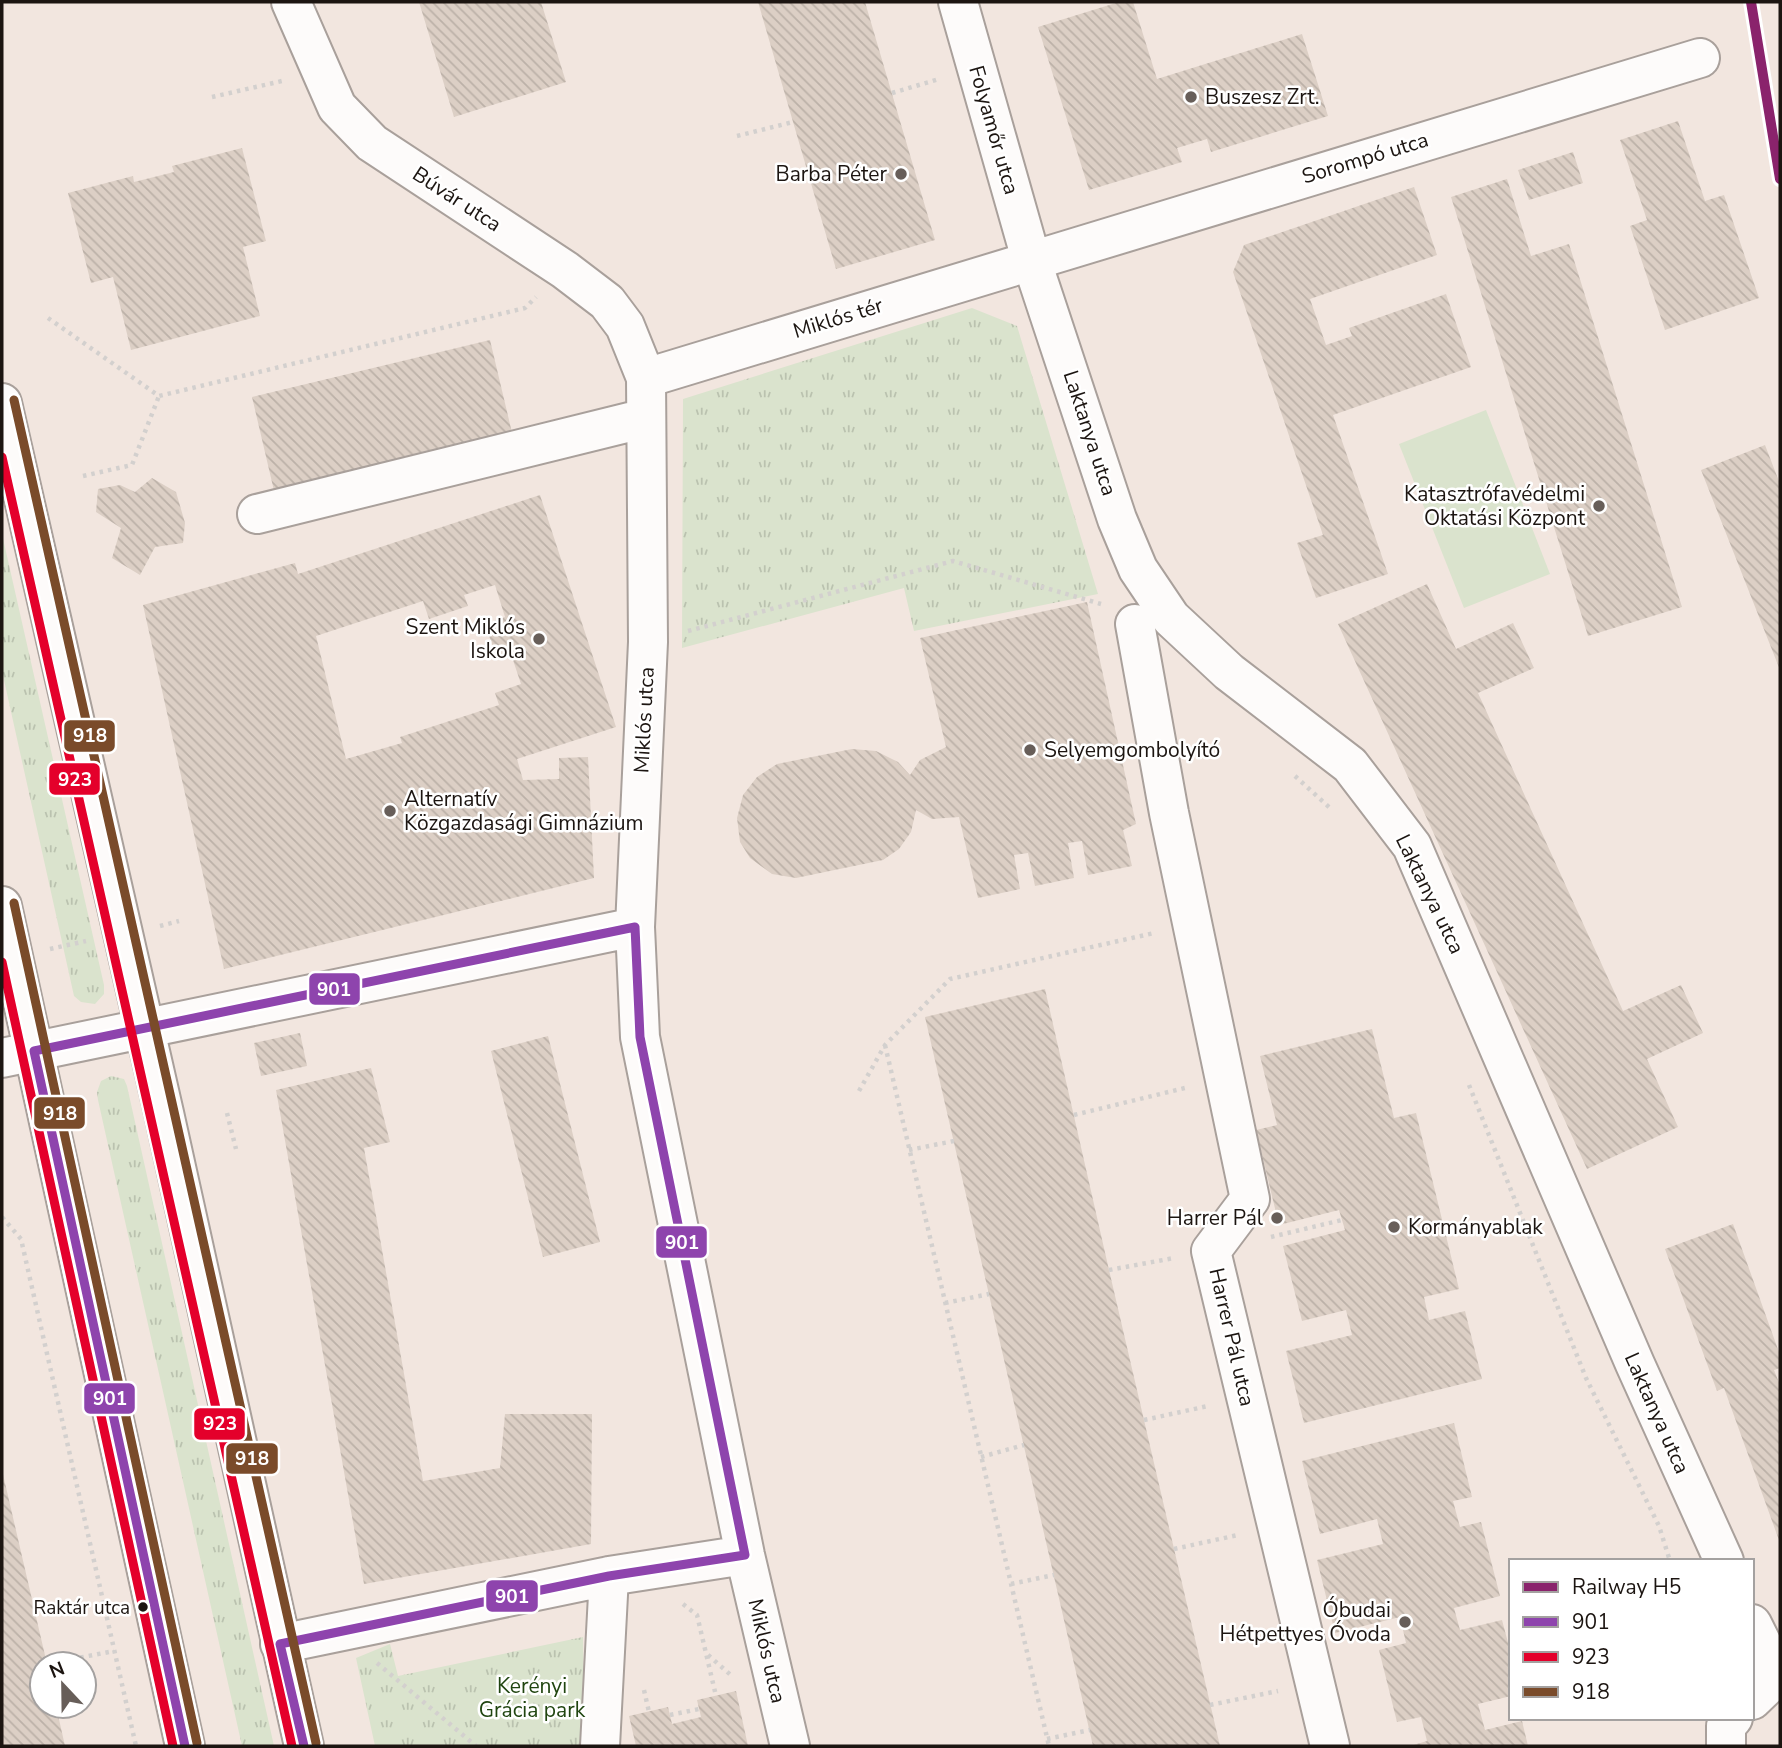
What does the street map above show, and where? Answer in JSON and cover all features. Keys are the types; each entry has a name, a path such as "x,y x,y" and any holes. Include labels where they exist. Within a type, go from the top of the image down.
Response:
{"street":[{"name":"Búvár utca","path":"291,2 337,107 372,143 565,270 613,310 625,326 646,378"},
{"name":"Folyamőr utca","path":"958,2 1031,259"},
{"name":"Sorompó utca","path":"1031,259 1700,58"},
{"name":"Miklós tér","path":"646,378 1031,259"},
{"name":"Laktanya utca","path":"1031,259 1117,519 1138,569 1171,618 1229,672 1350,765 1412,846 1635,1364 1723,1559"},
{"name":"Miklós utca","path":"646,378 648,642 635,927 640,1037 745,1555 790,1746"},
{"path":"2,403 304,1746"},
{"path":"257,514 646,418"},
{"name":"Harrer Pál utca","path":"1135,624 1170,813 1250,1199 1211,1251 1330,1746"},
{"path":"2,906 18,1054 185,1746"},
{"path":"18,1054 635,927"},
{"path":"280,1644 609,1576 745,1555"},
{"path":"600,1746 609,1576"},
{"path":"1754,1631 1770,1686"},
{"path":"1726,1746 1726,1726 1731,1720"}],"path":[{"path":"892,93 977,68"},
{"path":"212,97 320,72"},
{"path":"737,136 793,122"},
{"path":"48,318 159,396 525,308 565,270"},
{"path":"83,476 132,466 159,396"},
{"path":"648,642 953,561 1096,600 1135,624"},
{"path":"1290,772 1331,809"},
{"path":"859,1091 885,1045 950,979 1193,924"},
{"path":"885,1045 1049,1746"},
{"path":"1464,1074 1586,1378 1658,1526 1669,1559"},
{"path":"1074,1115 1225,1079"},
{"path":"227,1113 236,1149"},
{"path":"909,1150 954,1141"},
{"path":"2,1216 21,1239 136,1746"},
{"path":"945,1303 989,1294"},
{"path":"1144,1420 1246,1397"},
{"path":"981,1457 1024,1445"},
{"path":"1174,1549 1277,1527"},
{"path":"1011,1584 1054,1575"},
{"path":"677,1600 697,1615 716,1696"},
{"path":"339,1632 476,1746"},
{"path":"98,1654 114,1651"},
{"path":"642,1680 649,1712"},
{"path":"1210,1705 1314,1683"},
{"path":"670,1716 699,1709"},
{"path":"1047,1739 1090,1730"}],"green space":[{"path":"972,308 1017,326 1098,594 914,631 904,588 682,648 683,399"},
{"path":"1486,410 1550,574 1464,608 1399,444"},
{"path":"2,534 104,985 104,994 95,1004 81,1002 74,996 2,671"},
{"path":"111,1076 124,1079 127,1086 274,1746 242,1746 98,1100 97,1092 101,1081"},
{"name":"Kerényi Grácia park","path":"583,1637 585,1746 375,1746 356,1658 390,1644 398,1676"}],"building":[{"path":"419,2 541,2 566,82 454,117"},
{"path":"758,2 865,2 935,240 836,269"},
{"name":"Buszesz Zrt.","path":"1119,2 1133,2 1157,79 1302,34 1328,116 1211,152 1207,139 1177,148 1182,162 1089,190 1038,27"},
{"path":"1678,121 1705,201 1724,195 1759,298 1665,330 1630,226 1647,220 1620,140"},
{"path":"242,148 266,241 243,247 260,316 131,350 113,277 91,283 68,193 133,176 134,182 174,172 172,166"},
{"path":"1573,152 1583,183 1529,200 1518,170"},
{"path":"1507,179 1531,256 1569,244 1682,607 1588,636 1451,197"},
{"path":"1414,187 1437,255 1310,299 1326,345 1352,336 1349,328 1446,294 1471,367 1333,415 1388,574 1316,598 1297,543 1323,535 1233,272 1244,245"},
{"path":"490,340 513,437 275,495 252,397"},
{"path":"1765,445 1780,484 1780,670 1701,470"},
{"path":"152,478 176,492 185,523 183,543 155,547 140,575 112,558 121,528 96,512 98,489 120,485 135,492"},
{"name":"Alternatív Közgazdasági Gimnázium","path":"540,495 616,727 517,759 523,780 559,779 559,758 588,757 594,878 224,969 143,605 295,563 298,574","holes":["495,585 505,617 485,624 497,659 511,654 521,684 495,693 499,705 400,737 402,743 346,759 316,636 423,601 429,619 468,606 464,595"]},
{"path":"1427,584 1456,649 1513,623 1534,668 1478,693 1623,1011 1681,985 1703,1033 1647,1059 1678,1127 1587,1169 1338,624"},
{"name":"Selyemgombolyító","path":"1087,602 1136,824 1123,830 1132,866 1088,875 1082,841 1068,843 1074,878 1035,886 1028,853 1014,855 1020,889 978,898 959,817 932,819 916,810 911,832 899,849 883,860 796,878 772,874 750,858 740,842 737,818 743,795 757,777 777,764 852,749 876,751 898,762 910,775 920,760 946,747 920,638"},
{"path":"1045,989 1220,1746 1093,1746 925,1017"},
{"name":"Kormányablak","path":"1372,1029 1394,1118 1416,1113 1459,1289 1424,1297 1429,1320 1465,1311 1482,1379 1304,1423 1286,1351 1352,1335 1346,1310 1302,1321 1283,1246 1345,1230 1339,1210 1279,1225 1256,1130 1277,1125 1260,1056"},
{"path":"300,1033 307,1066 261,1076 254,1043"},
{"path":"548,1036 600,1242 543,1257 491,1051"},
{"path":"371,1068 390,1142 364,1148 423,1481 500,1468 505,1414 592,1414 591,1544 364,1584 276,1090"},
{"path":"1733,1224 1780,1355 1780,1368 1774,1370 1780,1385 1780,1543 1724,1388 1717,1391 1665,1249"},
{"path":"1454,1423 1472,1497 1453,1501 1460,1527 1481,1522 1500,1596 1454,1608 1460,1630 1502,1620 1509,1646 1509,1696 1478,1704 1485,1730 1522,1721 1528,1746 1410,1746 1427,1741 1421,1717 1397,1722 1379,1650 1406,1643 1400,1617 1335,1633 1317,1560 1383,1544 1377,1519 1320,1534 1302,1461"},
{"path":"2,1470 44,1650 28,1650 28,1720 59,1720 65,1746 2,1746"},
{"path":"736,1691 748,1746 636,1746 629,1716 668,1707 672,1724 701,1717 697,1700"}],"rail line":[{"name":"H5","path":"1751,2 1780,179"}],"transit line":[{"name":"918","path":"14,400 316,1743"},
{"name":"923","path":"2,457 292,1746"},
{"name":"918","path":"14,903 197,1743"},
{"name":"901","path":"635,927 640,1037 745,1555"},
{"name":"901","path":"34,1051 635,927"},
{"name":"923","path":"2,962 173,1746"},
{"name":"901","path":"34,1051 185,1746"},
{"name":"901","path":"280,1644 609,1576 745,1555"},
{"name":"901","path":"280,1644 304,1746"}],"place":[{"name":"Buszesz Zrt.","path":"1191,97"},
{"name":"Barba Péter","path":"901,174"},
{"name":"Katasztrófavédelmi Oktatási Központ","path":"1599,506"},
{"name":"Szent Miklós Iskola","path":"539,639"},
{"name":"Selyemgombolyító","path":"1030,750"},
{"name":"Alternatív Közgazdasági Gimnázium","path":"390,811"},
{"name":"Harrer Pál","path":"1277,1218"},
{"name":"Kormányablak","path":"1394,1227"},
{"name":"Raktár utca","path":"143,1607"},
{"name":"Óbudai Hétpettyes Óvoda","path":"1405,1622"}]}
